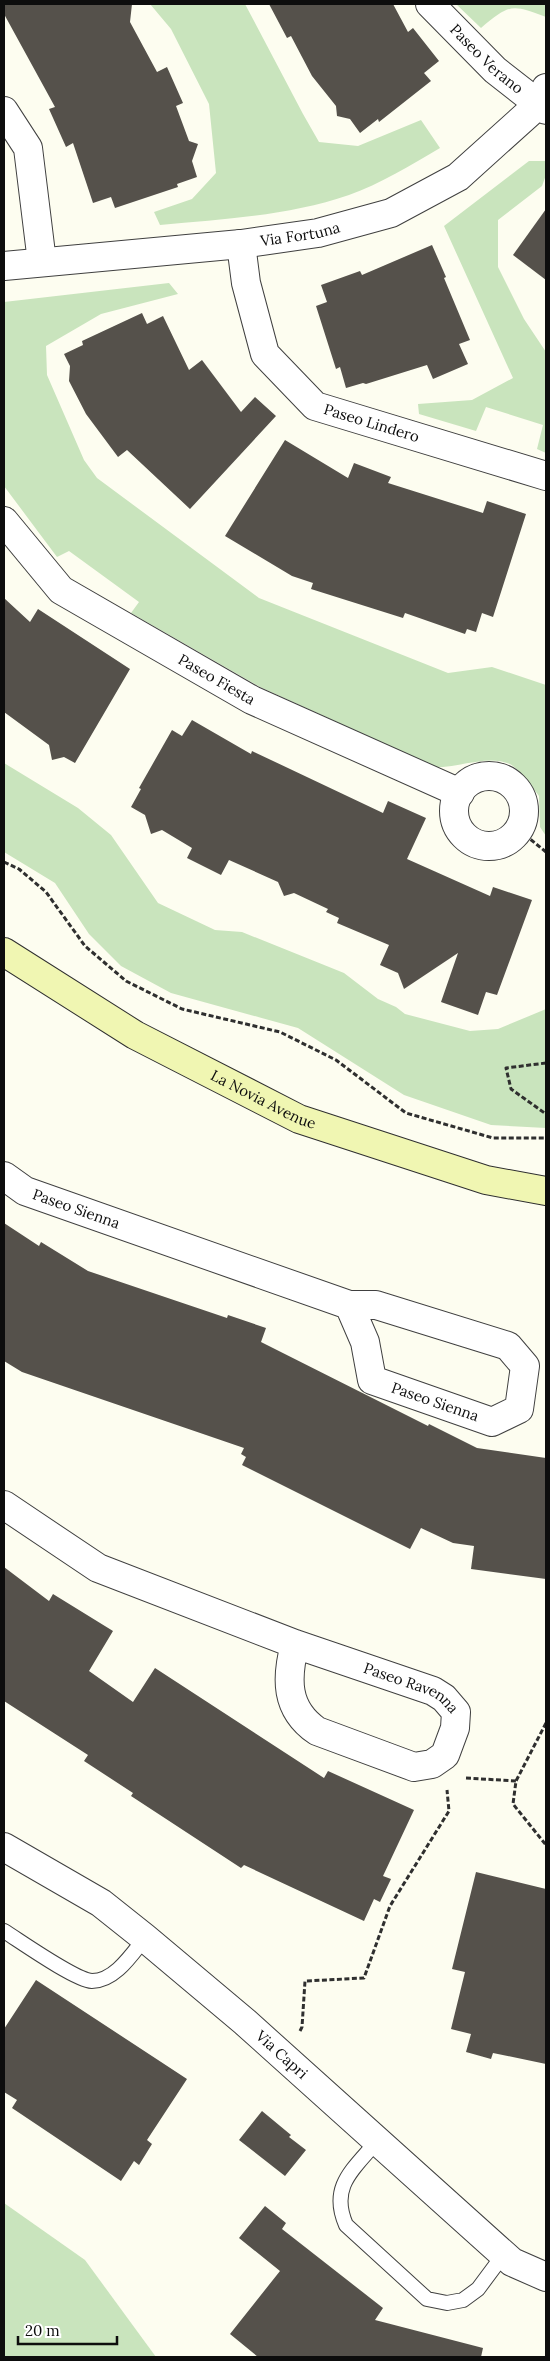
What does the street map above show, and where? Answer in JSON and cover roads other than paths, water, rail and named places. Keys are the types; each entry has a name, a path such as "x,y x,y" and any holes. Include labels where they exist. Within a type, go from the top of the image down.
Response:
{"main road":[{"name":"La Novia Avenue","path":"4,952 135,1035 299,1118 486,1180 546,1191"}],"street":[{"name":"Paseo Verano","path":"430,4 495,70 544,101"},
{"name":"Via Fortuna","path":"4,266 241,244 318,233 391,213 458,176 544,101"},
{"path":"4,111 28,148 42,262"},
{"name":"Paseo Lindero","path":"241,244 246,283 265,354 315,406 546,476"},
{"name":"Paseo Fiesta","path":"4,521 60,590 252,700 460,793"},
{"path":"482,777 495,777 508,781 518,791 524,803 524,817 519,830 510,840 497,846 484,846 471,842 461,832 455,820 455,806 460,793 469,783 482,777"},
{"name":"Paseo Sienna","path":"4,1176 25,1191 349,1305 376,1305 508,1346 525,1366 519,1409 492,1422 372,1380 365,1342 349,1305"},
{"name":"Paseo Ravenna","path":"4,1505 98,1568 295,1644 432,1691 444,1698 456,1712 455,1728 439,1771 414,1767 317,1731 303,1722 295,1708 290,1686 289,1666 295,1644"},
{"name":"Via Capri","path":"4,1847 100,1903 145,1938 284,2057 512,2262 546,2278"}],"lane":[{"path":"4,1931 76,1976 92,1980 107,1976 121,1967 145,1938"},
{"path":"377,2141 344,2180 340,2196 340,2211 346,2224 426,2299 447,2304 463,2300 478,2288 504,2254"}]}
